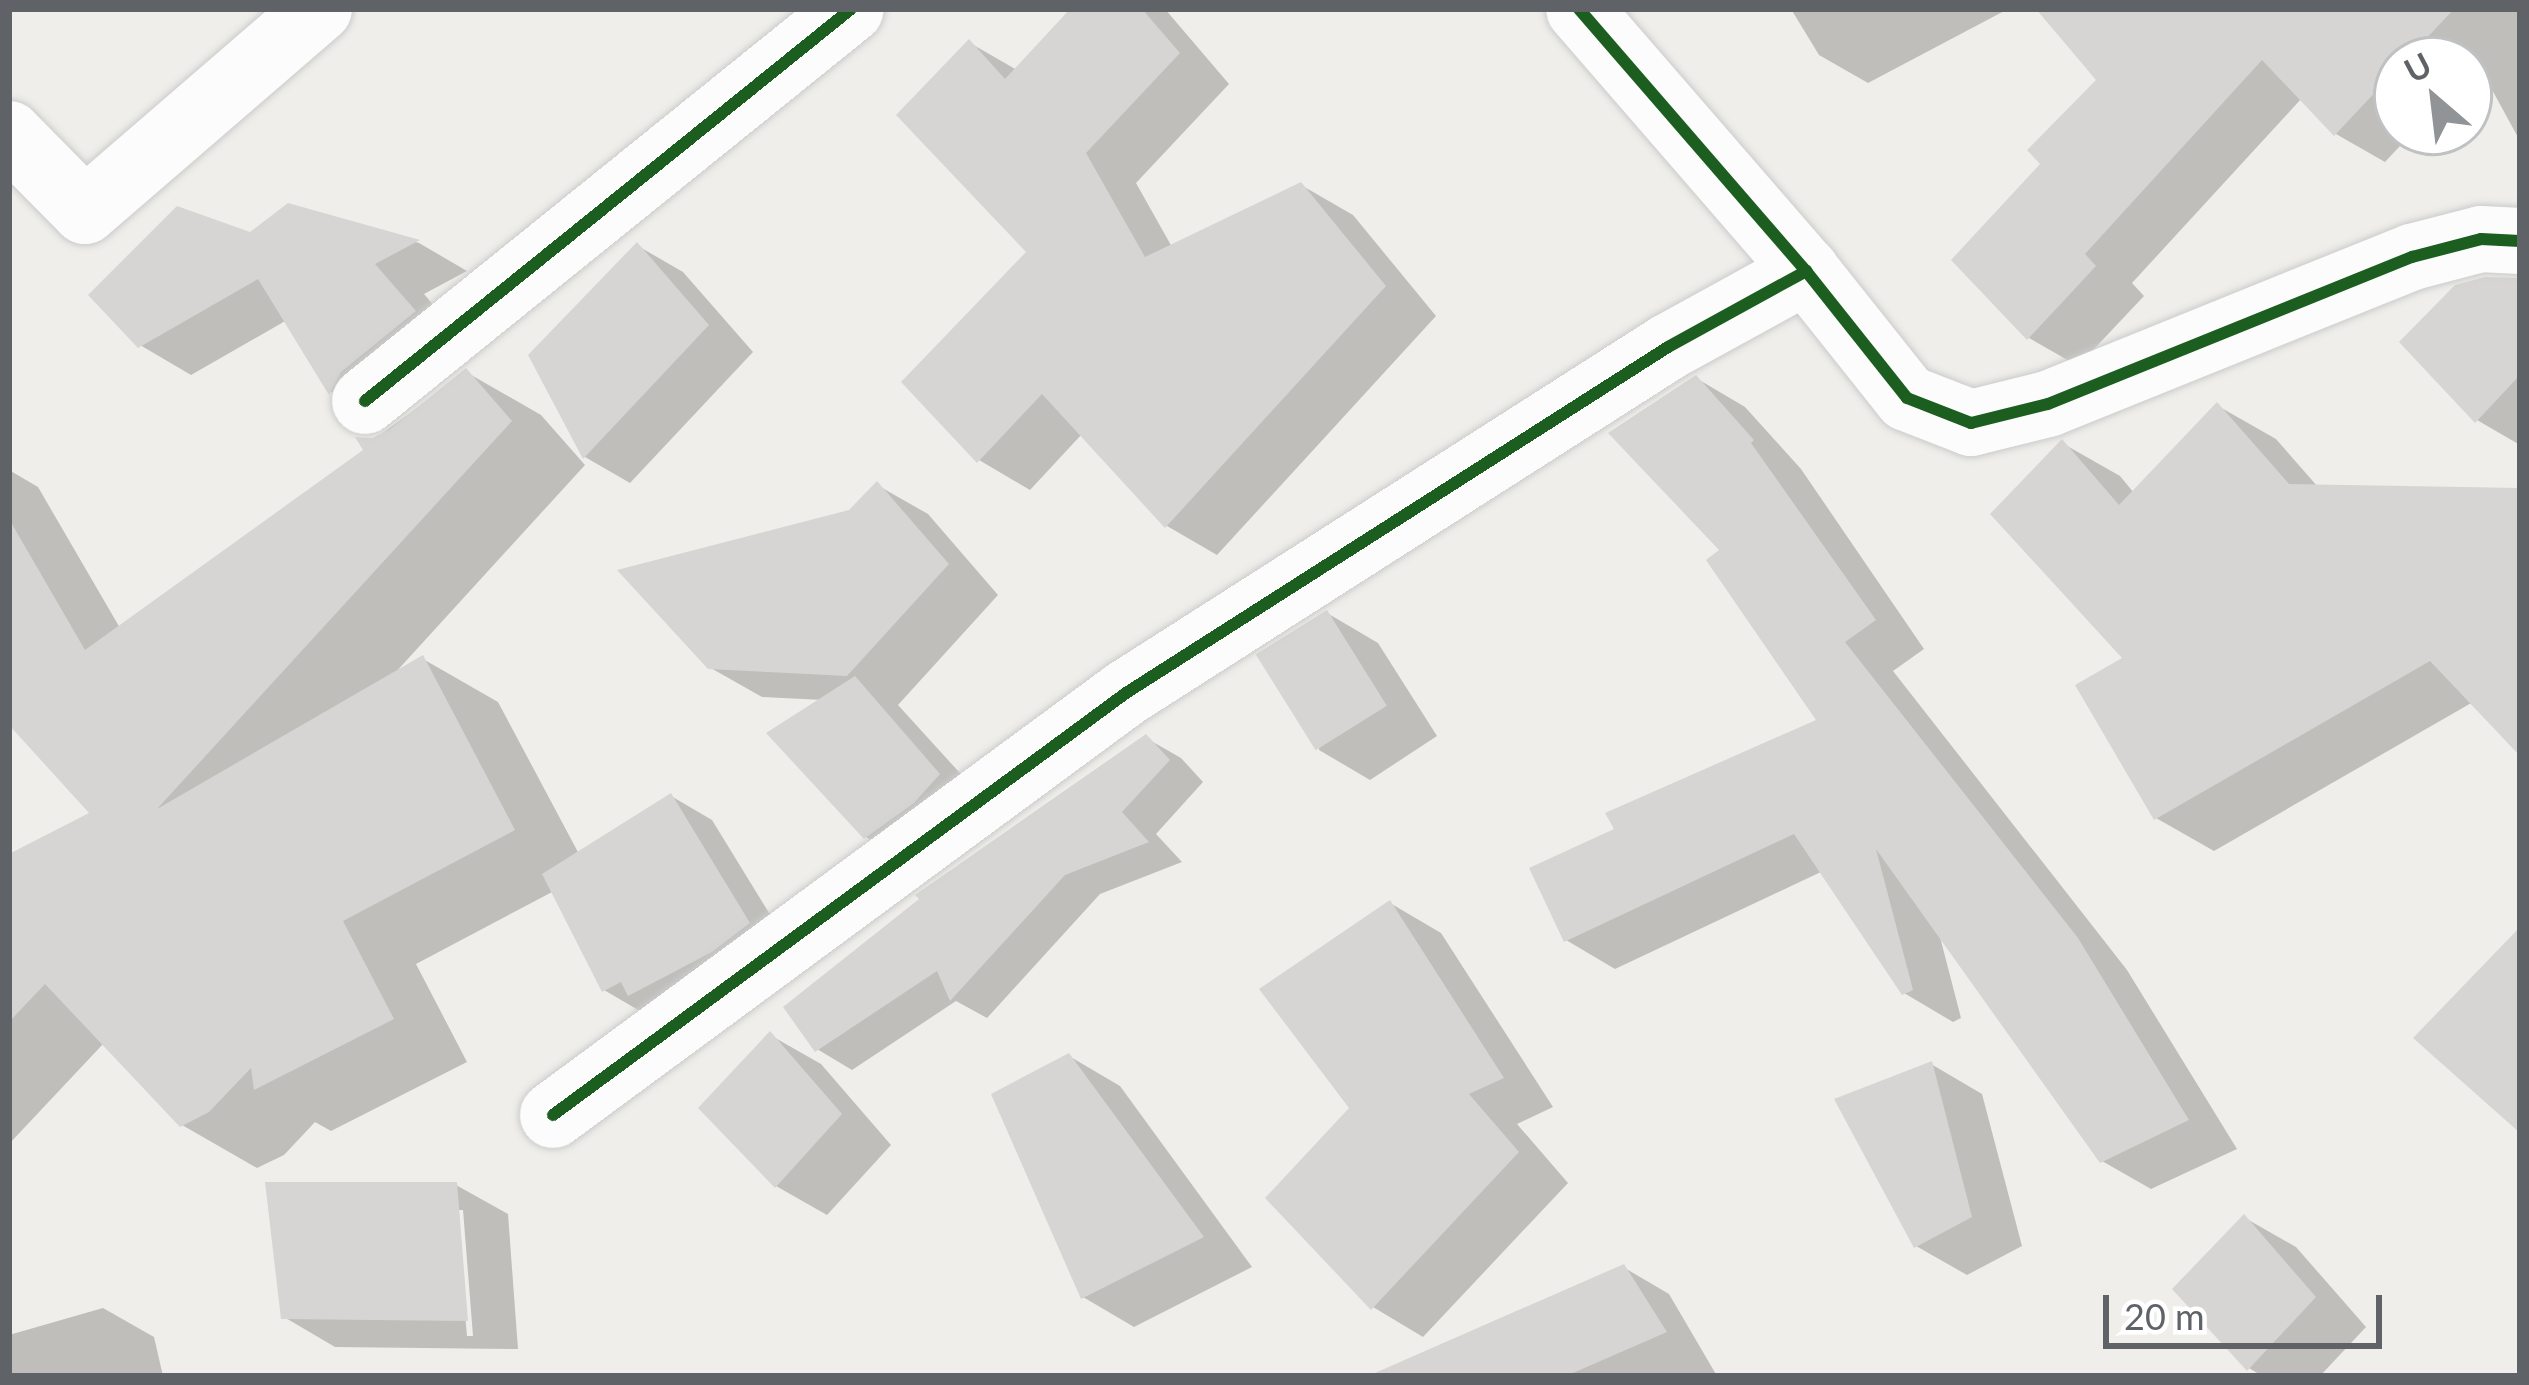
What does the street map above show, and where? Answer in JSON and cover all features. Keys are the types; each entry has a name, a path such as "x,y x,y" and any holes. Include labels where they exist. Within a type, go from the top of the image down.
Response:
{"street":[{"path":"9,134 85,211 319,9"},
{"path":"364,401 851,9"},
{"path":"1579,9 1806,271 1907,398 1971,422 2048,404 2412,256 2481,239 2520,241"},
{"path":"553,1115 1126,693 1668,347 1806,271"}],"building":[{"path":"1070,9 1142,9 1180,53 1086,153 1145,257 1301,182 1386,286 1165,528 1042,394 977,463 901,382 1026,252 896,115 969,39 1005,79"},
{"path":"2036,9 2454,9 2429,36 2373,36 2373,95 2334,136 2262,60 2085,254 2096,266 2027,340 1951,260 2040,164 2027,150 2096,80"},
{"path":"288,203 420,240 375,264 416,311 341,372 329,395 258,279 138,348 88,295 177,206 250,232"},
{"path":"637,242 709,325 583,459 528,355"},
{"path":"2485,277 2520,278 2520,375 2475,423 2399,342 2455,285"},
{"path":"466,368 512,421 157,809 423,655 515,830 343,921 394,1019 254,1090 251,1068 209,1112 180,1127 45,984 9,1022 9,854 89,813 9,725 9,519 85,650 363,450 355,437 372,438 389,430"},
{"path":"1696,375 1754,440 1751,443 1876,620 1845,642 2078,938 2189,1120 2100,1163 1876,849 1913,990 1902,995 1794,834 1564,942 1529,868 1614,829 1605,813 1816,720 1706,560 1719,550 1608,433"},
{"path":"2217,402 2289,484 2520,488 2520,756 2430,661 2154,820 2075,685 2122,658 1990,514 2062,439 2119,505"},
{"path":"877,481 949,564 847,676 708,669 617,570 849,510"},
{"path":"1327,610 1387,706 1316,750 1256,655"},
{"path":"855,676 940,774 914,803 864,839 766,733"},
{"path":"1146,734 1170,760 1122,812 1149,842 1065,875 950,1001 937,971 815,1052 783,1007 919,899 915,895"},
{"path":"671,793 750,923 712,952 628,996 621,982 602,992 542,874"},
{"path":"1390,900 1504,1078 1469,1094 1519,1152 1371,1310 1265,1198 1349,1108 1259,989"},
{"path":"2520,927 2520,1133 2413,1038"},
{"path":"770,1031 842,1114 775,1188 698,1108"},
{"path":"1069,1053 1204,1237 1081,1299 991,1094"},
{"path":"1932,1061 1972,1217 1914,1248 1834,1099"},
{"path":"265,1182 457,1182 468,1321 281,1319"},
{"path":"2244,1214 2316,1297 2247,1371 2172,1289"},
{"path":"1624,1264 1667,1332 1566,1376 1368,1376"}],"cycle path":[{"path":"365,401 851,9"},
{"path":"1579,9 1806,271 1907,398 1971,423 2048,404 2412,257 2481,239 2520,241"},
{"path":"553,1115 1126,693 1668,347 1806,271"}]}
